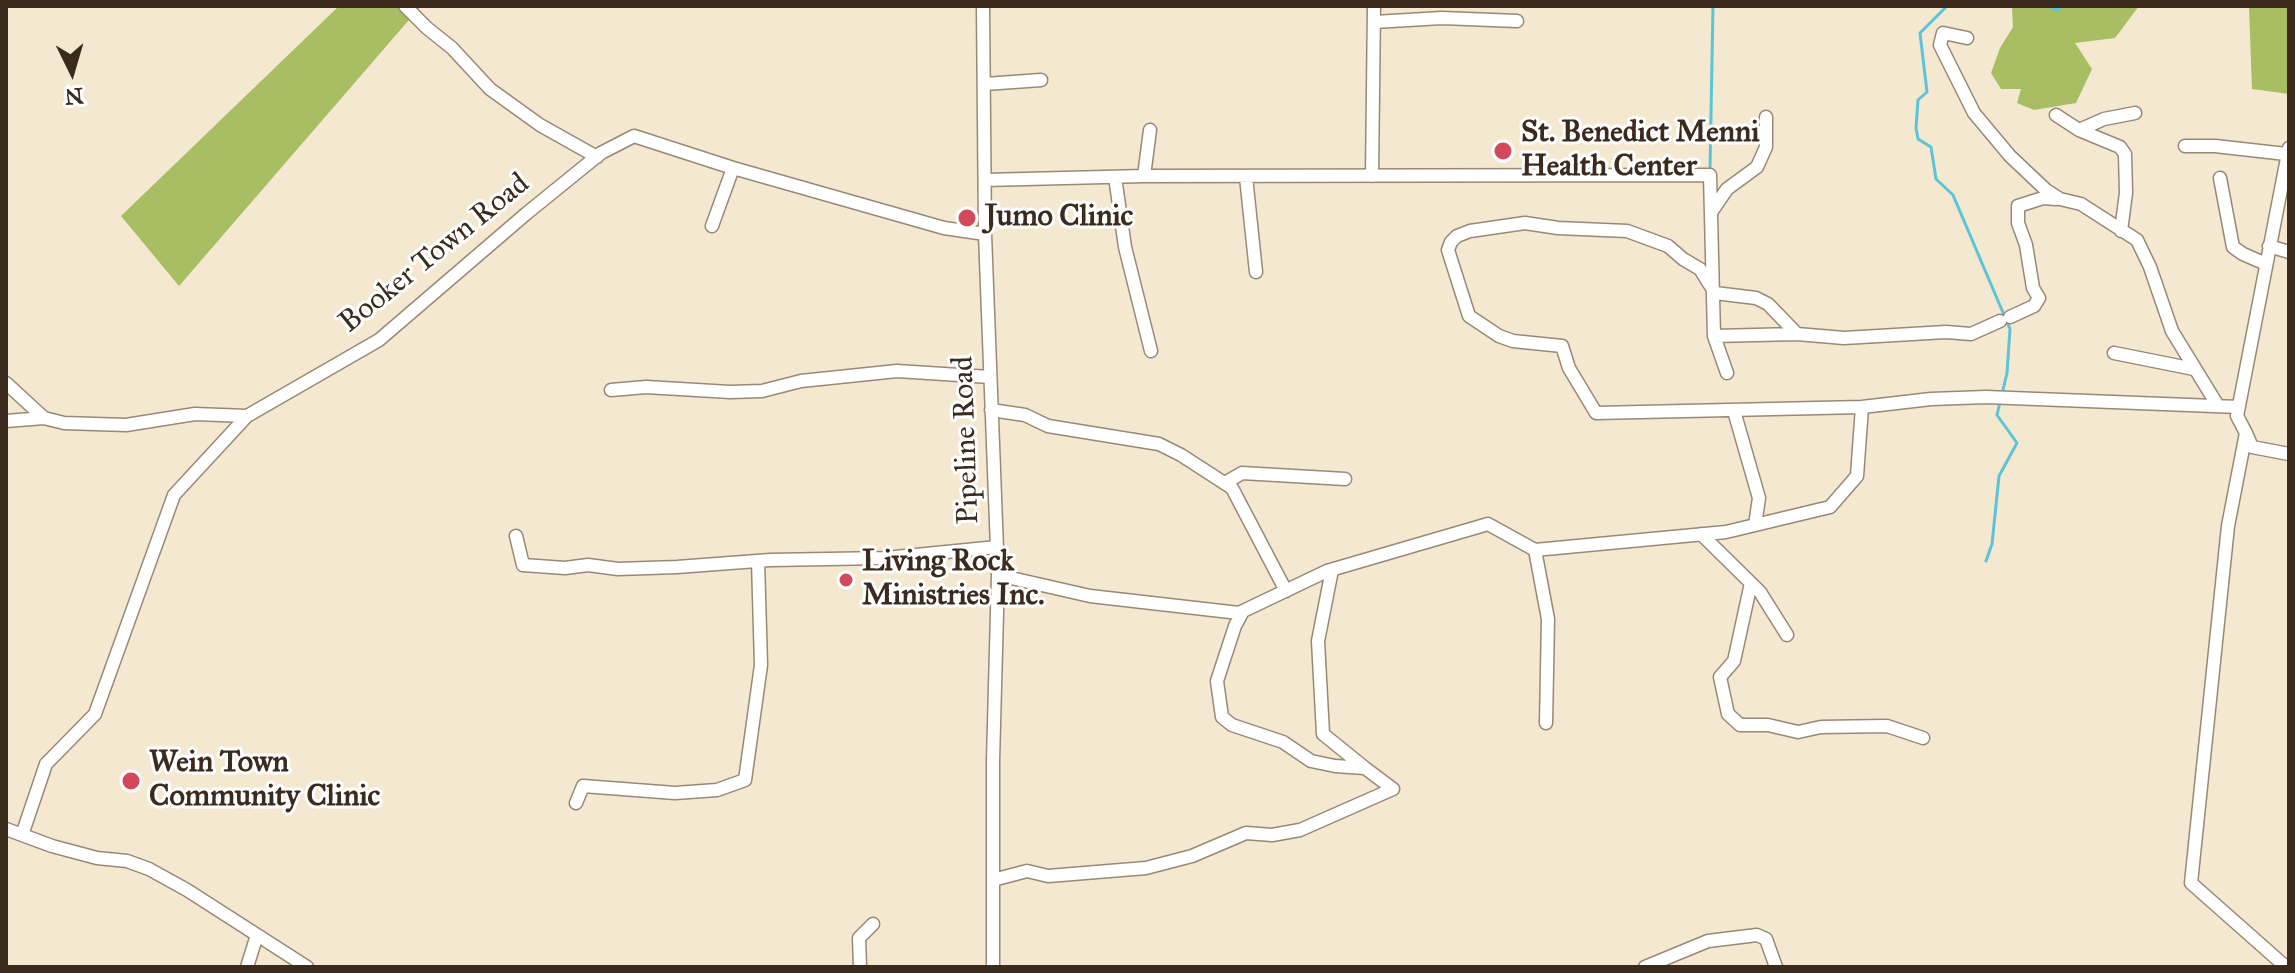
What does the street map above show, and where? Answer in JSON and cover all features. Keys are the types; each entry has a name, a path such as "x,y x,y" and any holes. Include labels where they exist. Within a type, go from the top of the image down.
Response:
{"street":[{"path":"405,6 452,48 490,89 540,125 597,157"},
{"name":"Pipeline Road","path":"983,6 985,234 998,575 993,967"},
{"path":"1372,176 1374,6"},
{"path":"1374,22 1442,18 1517,21"},
{"path":"1967,38 1943,33 1940,45 1974,113 2033,180 2060,199"},
{"path":"985,84 1041,80"},
{"path":"2079,130 2104,119 2135,113"},
{"path":"2056,115 2079,130 2120,147 2125,154 2126,193 2121,231"},
{"path":"1712,211 1727,189 1757,167 1766,147 1766,117"},
{"path":"1144,176 1150,130"},
{"name":"Booker Town Road","path":"22,835 46,764 95,714 174,495 247,416 379,340 597,157 634,136 934,226 985,234"},
{"path":"2185,146 2215,146 2287,155 2238,420 2252,447 2289,454"},
{"path":"712,226 733,168"},
{"path":"985,180 1144,176 1710,175 1714,336 1727,373"},
{"path":"1115,177 1125,247 1151,351"},
{"path":"1246,177 1256,272"},
{"path":"2220,178 2233,247 2266,264"},
{"path":"1714,336 1797,334 1844,338 1946,332 1971,334 2034,306 2039,298 2033,288 2026,245 2018,223 2018,206 2043,198 2060,199 2081,204 2137,240 2150,267 2172,331 2218,406"},
{"path":"1715,293 1700,269 1668,246 1627,231 1558,228 1525,223 1470,231 1451,242 1448,250 1469,316 1507,340 1562,346 1569,368 1596,413 1862,407 1931,399 1986,397 2239,407"},
{"path":"2269,246 2289,252"},
{"path":"1715,293 1756,298 1768,304 1797,334"},
{"path":"2114,353 2194,369"},
{"path":"611,390 646,387 762,391 801,381 897,371 990,377"},
{"path":"6,383 44,418"},
{"path":"998,575 1090,596 1239,613 1332,570 1488,524 1535,550 1726,532 1830,507 1857,476 1862,407"},
{"path":"991,410 1025,415 1048,426 1159,444 1225,483 1232,488 1286,591"},
{"path":"1734,411 1759,498 1755,525"},
{"path":"6,421 44,418 64,423 114,425 195,414 247,416"},
{"path":"2246,433 2228,526 2191,883 2286,967"},
{"path":"1225,483 1242,473 1345,479"},
{"path":"1701,534 1751,583 1787,635"},
{"path":"516,536 523,565 565,568 588,565 618,569 885,558 997,547"},
{"path":"1535,550 1548,619 1546,723"},
{"path":"576,803 583,786 675,793 717,790 745,780 761,665 758,561"},
{"path":"993,880 1027,871 1048,876 1091,871 1125,872 1192,856 1246,833 1272,835 1300,830 1393,789 1323,734 1318,641 1332,570"},
{"path":"1751,583 1734,661 1720,677 1728,714 1734,720 1740,725 1768,725 1798,732 1821,727 1887,726 1923,738"},
{"path":"1225,611 1235,626"},
{"path":"1243,611 1217,681 1222,717 1232,725 1283,742 1311,761 1365,768"},
{"path":"6,829 52,846 97,858 127,861 149,869 307,967"},
{"path":"860,967 859,938 873,924"},
{"path":"247,967 257,935"},
{"path":"1645,967 1708,941 1757,935 1766,939 1776,967"}],"green space":[{"path":"339,6 421,6 179,286 121,216"},
{"path":"2004,6 2139,6 2115,38 2075,43 2092,69 2076,103 2034,110 2017,103 2021,89 2001,89 1991,73 2000,48 2013,27 2012,8"},
{"path":"2249,6 2289,6 2289,94 2252,89"}],"waterway":[{"path":"1710,169 1713,6"},
{"path":"1947,6 1920,33 1927,92 1918,100 1916,128 1918,139 1931,147 1936,179 1953,195 2010,329 2002,394"},
{"path":"2048,6 2058,10 2061,6"},
{"path":"1986,561 1992,544 1999,476 2017,443 1997,415 2000,402"}],"place":[{"name":"St. Benedict Menni Health Center","path":"1503,151"},
{"name":"Jumo Clinic","path":"967,218"},
{"name":"Living Rock Ministries Inc.","path":"846,580"},
{"name":"Wein Town Community Clinic","path":"131,781"}]}
